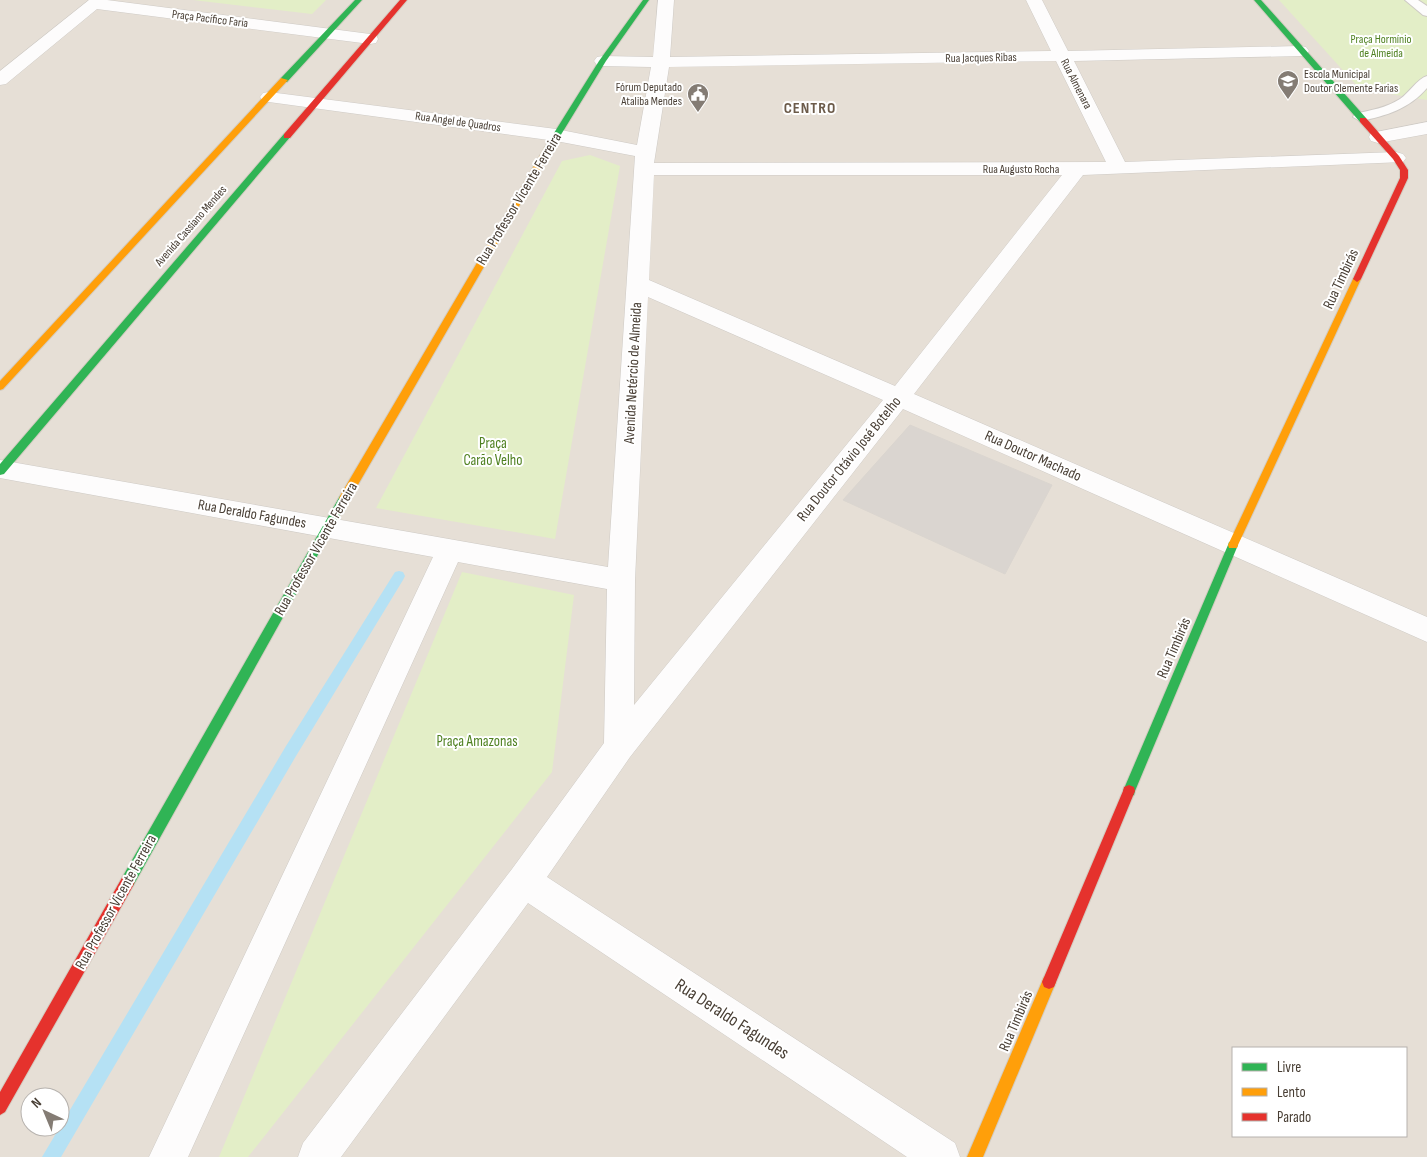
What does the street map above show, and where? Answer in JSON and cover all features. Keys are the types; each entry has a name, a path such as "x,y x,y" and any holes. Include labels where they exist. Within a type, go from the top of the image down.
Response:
{"street":[{"name":"Avenida Cassiano Mendes","path":"0,387 359,0"},
{"name":"Avenida Cassiano Mendes","path":"0,469 404,0"},
{"name":"Rua Professor Vicente Ferreira","path":"0,1107 328,527 556,135 603,61 646,0"},
{"name":"Avenida Netércio de Almeida","path":"619,748 621,580 638,284 646,161 661,62 666,0"},
{"name":"Rua Almenara","path":"1034,0 1119,168"},
{"path":"1258,0 1300,51 1396,158"},
{"name":"Praça Pacífico Faria","path":"96,2 370,39"},
{"path":"0,80 96,2"},
{"name":"Rua Jacques Ribas","path":"603,61 661,62 1300,51"},
{"name":"Rua Angel de Quadros","path":"269,97 556,135 646,161"},
{"path":"1378,137 1427,128"},
{"name":"Rua Augusto Rocha","path":"646,161 1077,169 1396,158"},
{"name":"Rua Timbirás","path":"975,1157 1233,546 1404,178 1404,170 1396,158"},
{"name":"Rua Doutor Otávio José Botelho","path":"619,748 899,397 1077,169"},
{"name":"Rua Doutor Machado","path":"638,284 1427,630"},
{"name":"Rua Deraldo Fagundes","path":"0,469 621,580"},
{"path":"168,1157 450,550"},
{"path":"317,1157 524,881 619,748"},
{"name":"Rua Deraldo Fagundes","path":"524,881 941,1157"}],"lane":[{"path":"1411,0 1427,12"},
{"path":"1360,117 1391,110 1402,104 1421,89 1427,80"}],"shaded area":[{"path":"0,0 1427,0 1427,1157 0,1157"}],"green space":[{"path":"193,0 326,0 312,14"},
{"name":"Praça Hormínio de Almeida","path":"1279,0 1427,0 1427,100 1360,89"},
{"name":"Praça Carão Velho","path":"590,155 620,166 555,539 376,508 562,161"},
{"name":"Praça Amazonas","path":"462,572 574,595 552,772 248,1157 219,1157"}],"building":[{"path":"910,425 1052,485 1005,574 843,500"}],"waterway":[{"path":"51,1157 291,751 399,576"}],"traffic: fast":[{"path":"284,80 359,0"},
{"path":"548,149 603,61 646,0"},
{"path":"1257,0 1363,120"},
{"path":"0,471 287,136"},
{"path":"128,881 344,499"},
{"path":"1129,791 1233,545"}],"traffic: slow":[{"path":"0,387 284,80"},
{"path":"344,499 548,149"},
{"path":"1233,545 1357,279"},
{"path":"975,1157 1049,982"}],"traffic: jam":[{"path":"287,136 404,0"},
{"path":"1357,279 1404,178 1404,170 1396,158 1363,120"},
{"path":"1049,982 1129,791"},
{"path":"0,1107 128,881"}],"place":[{"name":"Escola Municipal Doutor Clemente Farias","path":"1288,100"},
{"name":"Fórum Deputado Ataliba Mendes","path":"698,113"}],"district":[{"name":"CENTRO","path":"810,108"}]}
